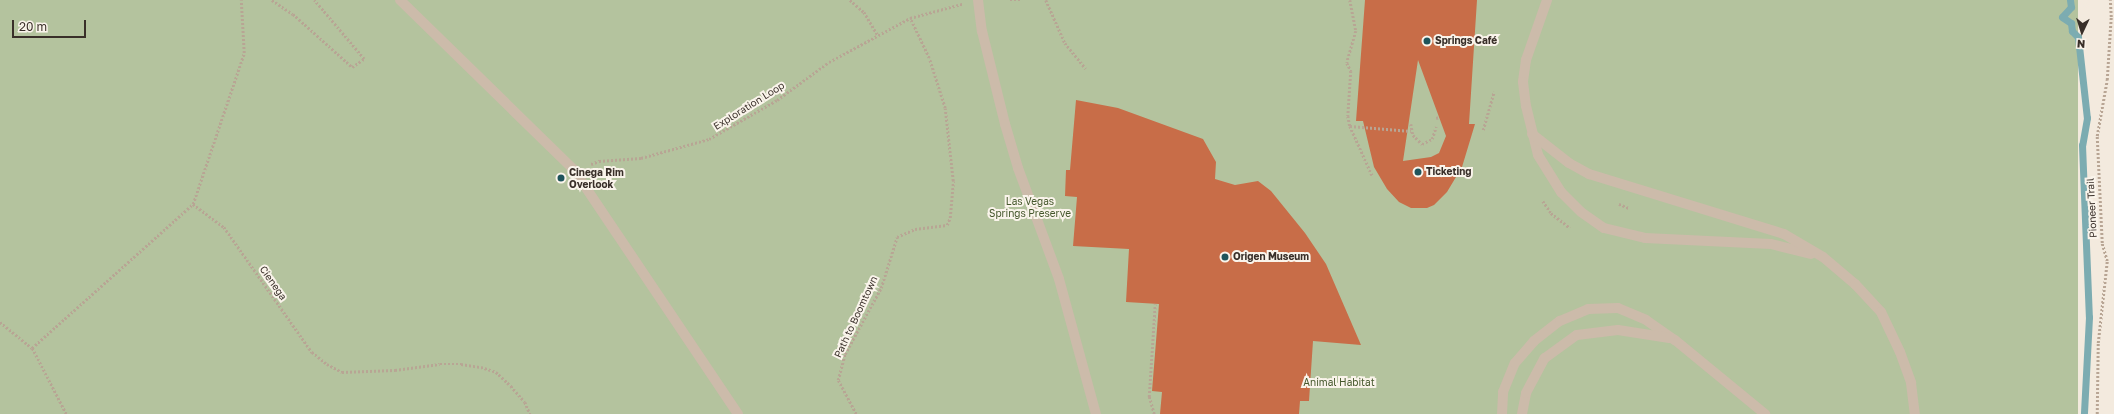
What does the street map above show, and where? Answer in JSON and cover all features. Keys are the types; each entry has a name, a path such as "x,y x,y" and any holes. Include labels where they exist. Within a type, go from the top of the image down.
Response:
{"lane":[{"path":"400,0 574,170 738,414"},
{"path":"978,0 982,31 1005,124 1018,168 1059,279 1096,414"},
{"path":"1547,0 1526,60 1524,75 1526,106 1538,156 1561,192 1581,212 1604,228 1645,238 1771,244 1823,257"},
{"path":"1532,134 1569,163 1589,174 1784,234 1823,257 1855,284 1881,312 1900,352 1911,383 1915,414"},
{"path":"1502,414 1504,392 1516,363 1534,341 1560,321 1588,309 1618,308 1646,320 1675,340 1765,414"},
{"path":"1522,414 1526,393 1545,358 1560,345 1577,335 1618,330 1637,331 1675,340"}],"path":[{"path":"32,348 193,204 244,53 241,0"},
{"path":"272,0 293,14 352,67 364,59 314,0"},
{"path":"850,0 864,12 877,34"},
{"path":"1010,0 1020,0"},
{"path":"1046,0 1065,43 1086,68"},
{"path":"1350,0 1356,31 1347,63 1351,72 1348,116 1350,126 1372,175"},
{"name":"Pioneer Trail","path":"2098,414 2098,343 2108,261 2102,243 2097,136 2106,80 2111,17 2110,0"},
{"path":"910,18 945,7 966,3"},
{"name":"Exploration Loop","path":"587,166 599,161 641,158 709,139 777,100 829,62 877,34 910,18"},
{"name":"Path to Boomtown","path":"856,414 838,380 845,354 881,288 897,237 915,229 947,225 950,218 953,181 945,108 929,58 910,18"},
{"path":"1483,130 1494,92"},
{"path":"1411,124 1411,131 1417,142 1425,144 1432,139 1436,127"},
{"path":"1350,126 1411,131"},
{"path":"1543,201 1556,218 1572,229"},
{"name":"Cienega","path":"193,204 224,227 312,352 328,364 342,372 396,370 440,364 461,364 481,367 496,372 511,386 526,402 530,414"},
{"path":"1154,414 1149,397 1155,304"},
{"path":"0,322 32,348 66,414"}],"green space":[{"name":"Las Vegas Springs Preserve","path":"0,0 2078,0 2078,414 0,414"}],"building":[{"path":"1365,0 1477,0 1469,124 1475,124 1462,167 1447,192 1434,205 1427,208 1411,208 1399,202 1387,189 1374,167 1363,121 1356,121","holes":["1418,60 1446,136 1439,153 1431,157 1403,161"]},
{"name":"Origen Museum","path":"1076,100 1118,108 1203,139 1216,162 1215,179 1235,185 1258,181 1271,191 1305,233 1326,264 1361,345 1313,341 1309,401 1300,401 1299,414 1160,414 1162,392 1152,391 1159,304 1126,302 1129,249 1073,246 1077,197 1065,196 1066,170 1070,170"}],"waterway":[{"path":"2070,0 2071,7 2062,17 2071,23 2072,31 2078,37 2087,118 2082,145 2089,317 2084,414"}],"place":[{"name":"Springs Café","path":"1427,41"},
{"name":"Ticketing","path":"1418,172"},
{"name":"Cinega Rim Overlook","path":"561,178"},
{"name":"Origen Museum","path":"1225,257"}],"park label":[{"name":"Animal Habitat","path":"1339,383"}]}
